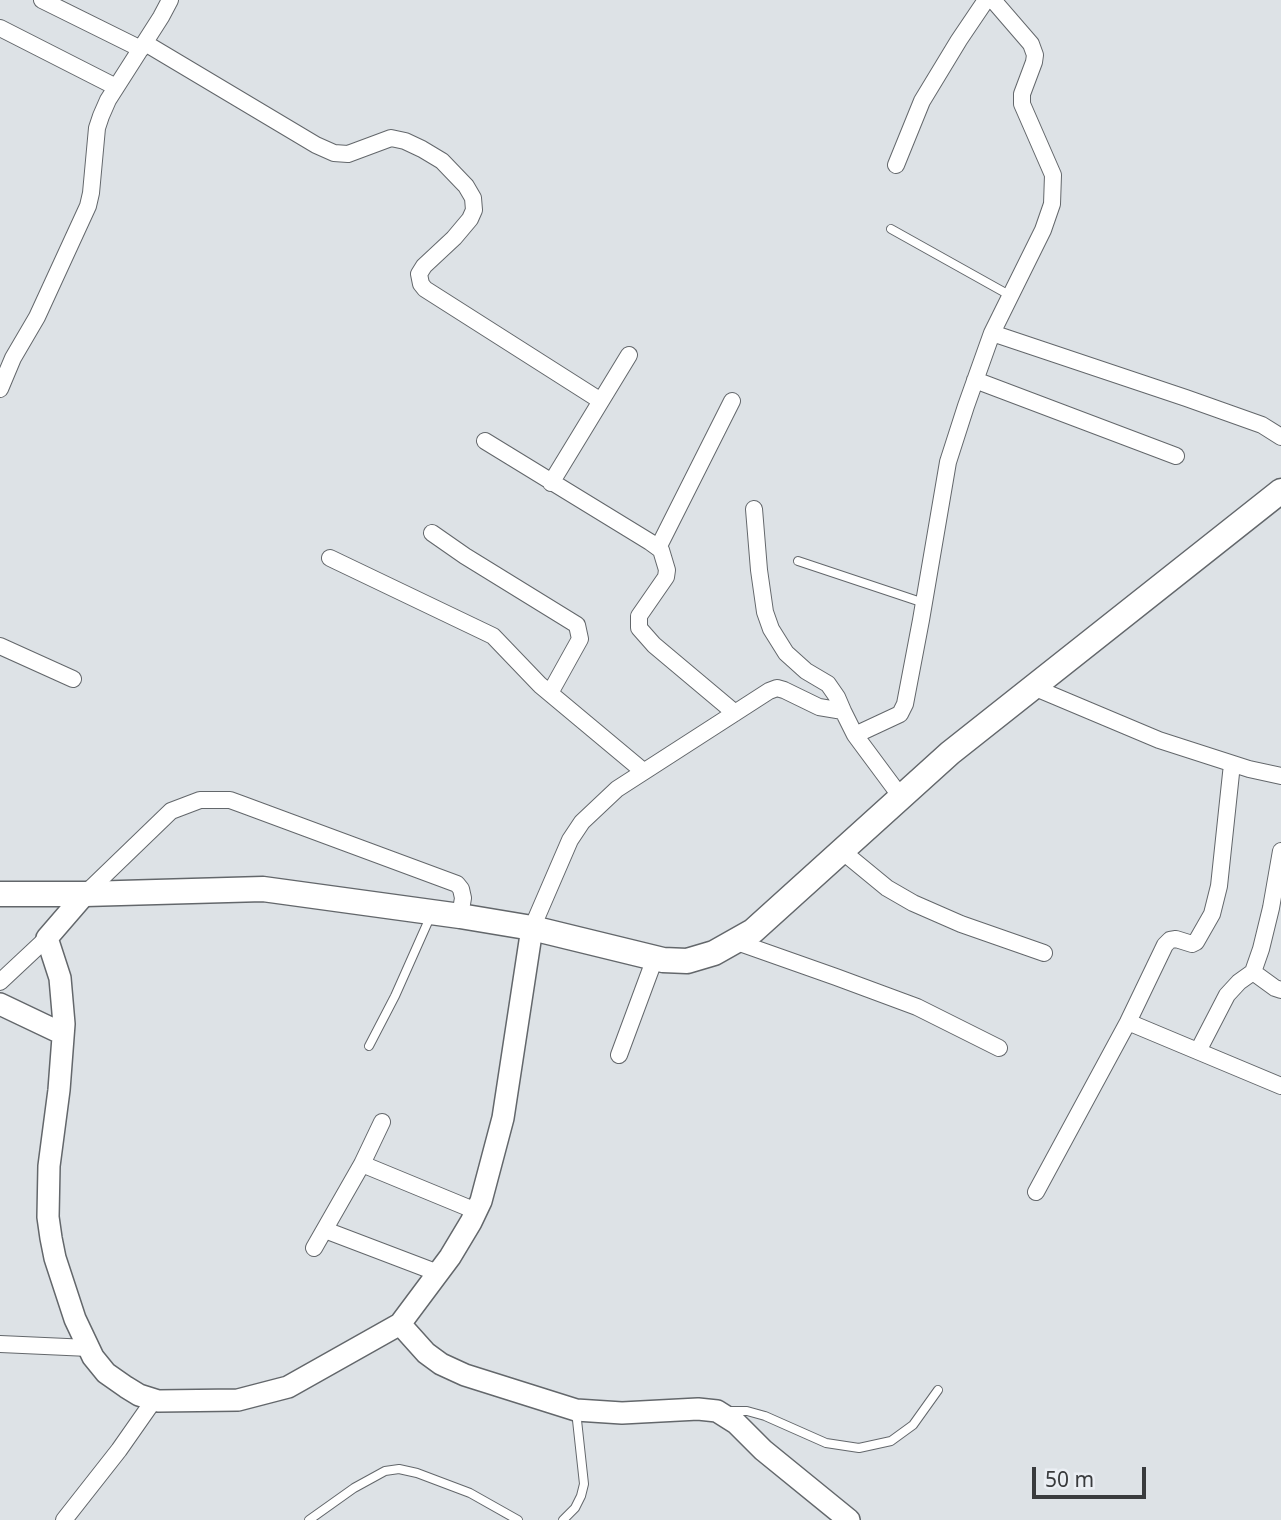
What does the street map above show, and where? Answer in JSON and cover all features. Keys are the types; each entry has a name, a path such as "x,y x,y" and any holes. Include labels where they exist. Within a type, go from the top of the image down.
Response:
{"main road":[{"path":"0,894 263,889 532,928 663,960 687,961 714,953 753,931 950,753 1281,491"}],"street":[{"path":"42,0 143,46 334,153 348,154 391,138 405,141 442,161 466,186 473,198 474,209 470,219 454,238 424,266 419,274 421,284 601,401"},
{"path":"896,165 922,101 986,0"},
{"path":"855,735 900,714 905,704 948,462 992,334 1043,230 1052,204 1052,175 1022,104 1022,94 1035,55 1031,44 993,0"},
{"path":"0,389 13,358 37,317 88,206 97,128 104,108 143,46 164,2"},
{"path":"0,28 116,87"},
{"path":"992,334 1262,425 1281,437"},
{"path":"551,483 629,355"},
{"path":"975,380 1176,456"},
{"path":"658,548 732,401"},
{"path":"485,441 661,550 667,570 666,577 639,616 639,628 654,645 735,713"},
{"path":"754,509 760,581 771,629 786,653 806,671 828,684 838,697 855,735 901,797"},
{"path":"432,533 577,625 580,639 550,693"},
{"path":"330,558 493,636 550,693 643,771"},
{"path":"0,646 73,679"},
{"path":"1033,687 1159,740 1232,764 1281,776"},
{"path":"47,939 60,978 63,1034 49,1166 48,1217 55,1258 75,1319 93,1357 106,1373 139,1395 158,1401 238,1400 288,1387 400,1324 450,1257 471,1223 488,1178 503,1118 532,928 570,841 582,822 617,789 769,691 777,688 819,707 842,711"},
{"path":"1036,1192 1128,1022 1165,945 1176,939 1192,944 1196,942 1212,914 1219,886 1232,764"},
{"path":"0,982 47,939 85,894 171,811 200,800 230,800 457,884 463,898 460,916"},
{"path":"842,851 887,888 913,903 961,924 1044,953"},
{"path":"1198,1051 1227,995 1253,972 1276,909 1280,860"},
{"path":"734,941 916,1007 999,1048"},
{"path":"619,1055 655,958"},
{"path":"1253,972 1281,990"},
{"path":"0,1004 63,1034"},
{"path":"1128,1022 1281,1086"},
{"path":"314,1248 383,1122"},
{"path":"362,1164 476,1211"},
{"path":"325,1230 438,1273"},
{"path":"400,1324 426,1353 441,1364 465,1375 576,1410 622,1413 698,1409 717,1411 736,1423 763,1450 849,1520"},
{"path":"0,1344 89,1348"},
{"path":"64,1520 154,1400"}],"lane":[{"path":"891,229 1011,296"},
{"path":"798,561 924,603"},
{"path":"369,1046 433,912"},
{"path":"717,1411 747,1411 765,1416 826,1443 859,1448 891,1441 913,1425 938,1390"},
{"path":"563,1520 575,1508 584,1484 576,1410"},
{"path":"309,1520 354,1488 385,1471 399,1469 470,1493 518,1520"}]}
